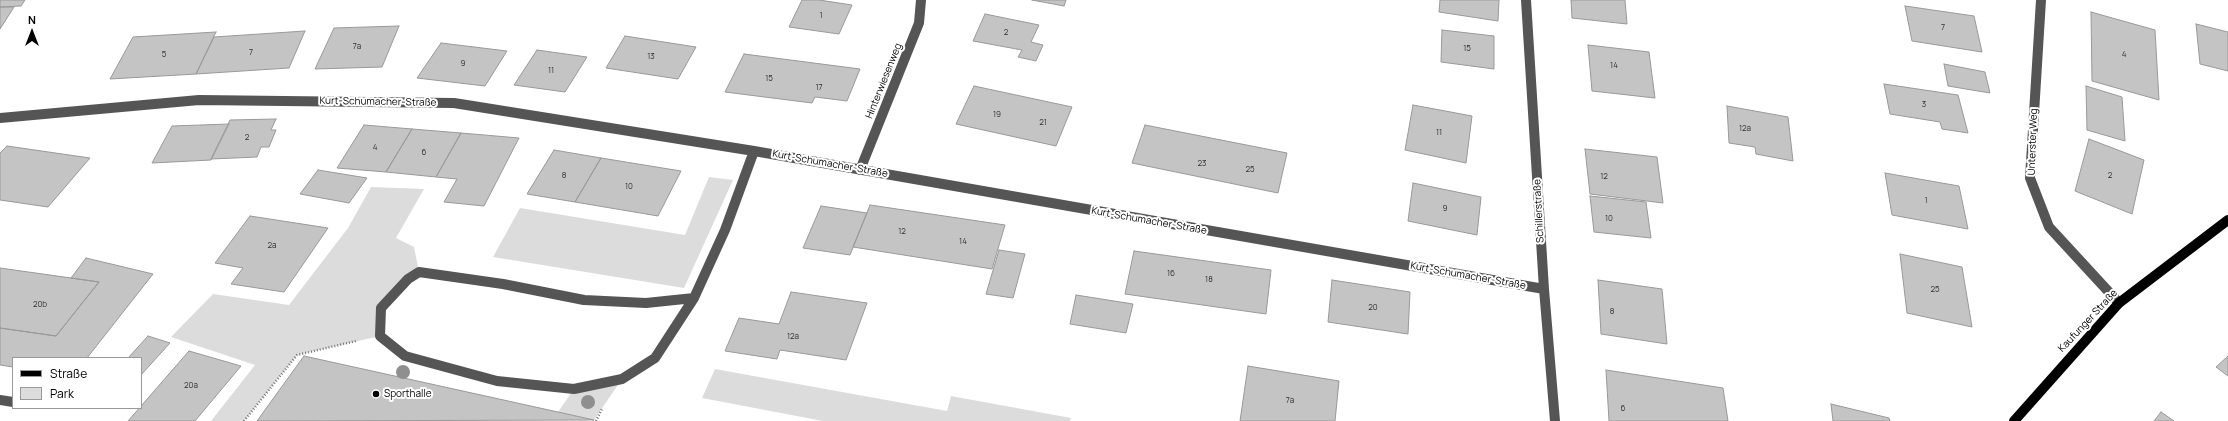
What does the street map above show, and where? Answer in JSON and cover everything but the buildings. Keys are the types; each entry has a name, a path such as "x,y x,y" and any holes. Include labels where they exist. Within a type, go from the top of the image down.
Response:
{"main road":[{"name":"Kaufunger Straße","path":"2014,421 2118,303 2228,220"}],"street":[{"name":"Hinterwiesenweg","path":"860,170 919,23 922,0"},
{"name":"Schillerstraße","path":"1526,0 1544,289 1555,421"},
{"name":"Unterster Weg","path":"2041,0 2030,178 2050,227 2118,303"},
{"name":"Kurt-Schumacher-Straße","path":"0,118 199,100 454,103 754,151 1544,289"},
{"path":"694,298 646,303 584,300 503,284 420,272 408,279 381,308 380,336 405,356 497,381 574,389 622,379 655,358 694,298 725,230 754,151"},
{"path":"0,400 12,402"}],"path":[{"path":"244,421 297,355 380,336"}],"green space":[{"path":"709,177 733,180 684,288 493,257 520,208 685,235"},
{"path":"371,187 424,189 396,238 414,247 419,272 381,308 380,336 297,355 244,421 211,421 255,365 171,337 213,294 289,305 348,228"},
{"path":"715,369 947,411 951,396 1071,418 1070,421 823,421 702,398"},
{"path":"622,379 594,420 558,412 574,389"}],"place":[{"name":"Sporthalle","path":"376,394"}]}
